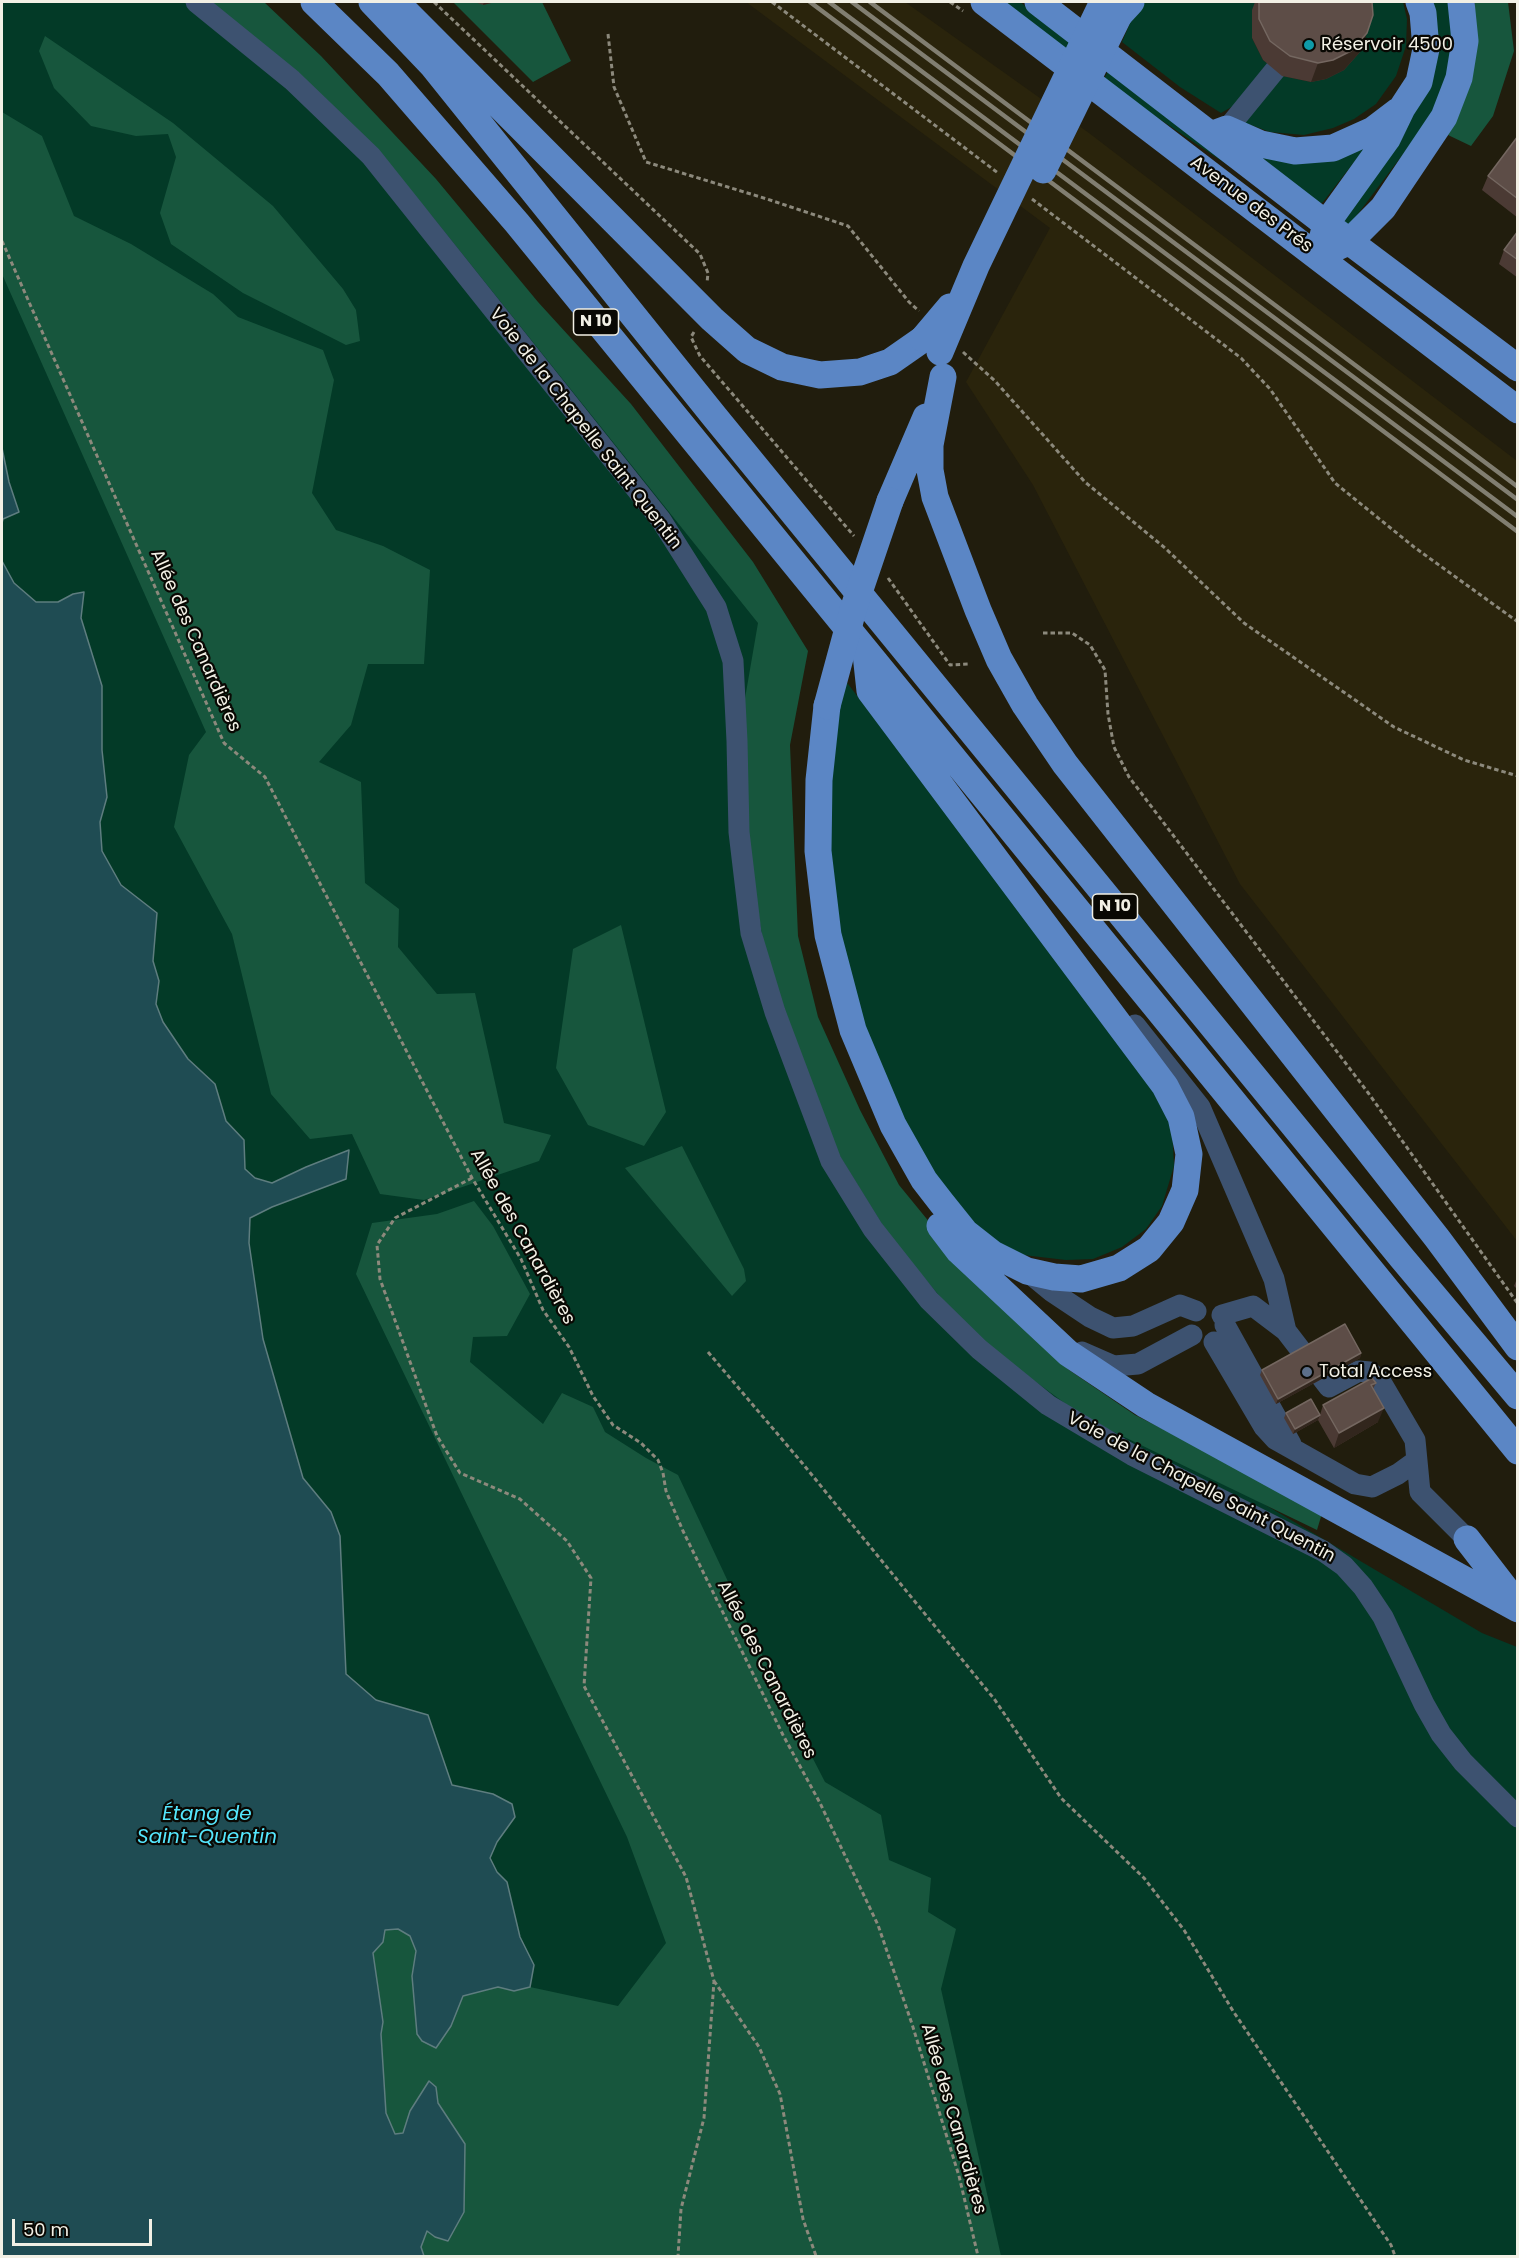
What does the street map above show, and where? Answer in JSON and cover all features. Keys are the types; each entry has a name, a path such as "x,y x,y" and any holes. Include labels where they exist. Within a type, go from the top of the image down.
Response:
{"main road":[{"name":"N 10","path":"314,2 388,74 517,223 866,654 1518,1451"},
{"name":"N 10","path":"372,2 433,66 721,425 1394,1249 1518,1396"},
{"path":"396,2 680,288 747,350 782,367 820,375 861,372 940,349"},
{"name":"Avenue des Prés","path":"984,2 1518,410"},
{"name":"Avenue des Prés","path":"1038,2 1219,132 1326,224 1518,368"},
{"path":"1317,256 1326,224 1387,139 1402,108 1419,82 1426,49 1424,13 1419,2"},
{"path":"1317,256 1350,242 1383,208 1444,117 1459,78 1465,41 1461,2"},
{"path":"1116,5 940,349 885,494 853,610 821,697 805,769 804,844 812,934 837,1031 879,1132 921,1201 959,1251 1064,1350 1146,1405 1518,1609"},
{"path":"1116,5 976,266 943,317 930,445 930,470 935,497 999,659 1025,705 1065,764 1437,1238 1518,1347"},
{"path":"1219,132 1295,151 1333,148 1373,130 1402,108"},
{"path":"1383,208 1382,245 1399,278"},
{"path":"821,697 818,851 828,935 853,1030 893,1125 924,1180 965,1232 993,1254 1027,1270 1054,1277 1081,1279 1119,1268 1149,1249 1171,1222 1185,1190 1189,1155 1181,1118 1165,1086 870,691 866,654"},
{"path":"1467,1539 1518,1604"}],"street":[{"name":"Voie de la Chapelle Saint Quentin","path":"196,2 292,80 370,156 660,520 716,607 733,661 739,832 751,933 775,1012 831,1161 873,1229 929,1300 979,1349 1048,1405 1132,1455 1323,1551 1344,1566 1363,1587 1383,1617 1424,1704 1441,1734 1463,1762 1518,1817"},
{"path":"1219,132 1293,48"},
{"path":"1075,966 1129,1017 1200,1107 1274,1279 1286,1331"},
{"path":"1027,1270 1061,1298 1090,1317 1113,1328 1133,1326 1180,1305 1196,1311 1209,1307 1218,1310 1220,1327 1264,1427 1275,1439 1355,1484 1371,1487 1398,1474 1416,1461"},
{"path":"1196,1311 1190,1322 1192,1335 1200,1341 1253,1306 1286,1331 1329,1388 1359,1371 1370,1372 1381,1382 1414,1440 1420,1492 1467,1539"},
{"path":"1064,1350 1085,1352 1114,1366 1138,1364 1192,1335"}],"path":[{"path":"434,2 700,254 708,273 707,291"},
{"path":"772,2 1004,178"},
{"path":"608,34 614,87 646,162 848,226 909,302 940,349 994,381 1085,482 1165,548 1244,623 1394,727 1464,760 1518,776"},
{"path":"1032,199 1241,358 1270,389 1320,462 1343,490 1414,547 1518,621"},
{"name":"Allée des Canardières","path":"2,241 224,743 265,777 472,1178 521,1259 543,1310 569,1347 592,1396 613,1425 641,1443 657,1460 663,1473 666,1491 683,1531 783,1735 820,1803 878,1925 912,2024 959,2176 978,2256"},
{"path":"695,329 692,338 700,356 855,537"},
{"path":"885,574 950,665 968,664"},
{"path":"1042,633 1072,633 1090,645 1105,670 1108,714 1114,747 1129,777 1369,1094 1518,1304"},
{"path":"472,1178 396,1218 377,1245 380,1279 437,1436 460,1473 520,1500 567,1541 591,1578 584,1686 686,1877 714,1981 759,2047 780,2094 803,2219 816,2256"},
{"path":"708,1352 803,1464 995,1700 1061,1798 1143,1878 1184,1930 1233,2011 1391,2246 1395,2256"},
{"path":"678,2256 681,2209 704,2118 714,1981"}],"shaded area":[{"path":"746,2 905,2 1089,133 1517,461 1517,1241 1240,884 1033,485 966,382 1050,228"}],"green space":[{"path":"2,2 255,2 784,638 783,945 874,1191 1100,1407 1482,1633 1517,1647 1517,2256 2,2256"},
{"path":"206,2 264,2 321,56 436,179 538,302 631,404 753,562 808,651 790,745 798,936 818,1017 860,1110 899,1185 971,1273 1069,1370 1135,1415 1323,1510 1317,1530 1085,1418 1002,1357 953,1312 890,1237 830,1140 783,1019 764,946 744,832 743,710 758,623 432,216 365,138"},
{"path":"453,2 542,2 571,61 533,82"},
{"path":"996,2 1020,2 1072,41 1066,55"},
{"path":"1141,2 1256,2 1252,38 1263,60 1271,66 1235,105 1221,113 1180,87 1122,42"},
{"path":"1361,2 1403,2 1407,19 1406,46 1396,76 1376,104 1354,119 1333,128 1304,135 1270,132 1240,121 1283,76 1311,82"},
{"path":"1432,2 1453,2 1456,43 1448,76 1431,117 1348,227 1340,221 1385,155"},
{"path":"1475,2 1508,2 1514,51 1493,116 1471,146 1448,135 1470,73"},
{"path":"45,36 173,123 273,206 343,289 356,310 360,341 346,345 243,293 171,244 160,213 176,157 168,134 136,136 91,126 54,88 39,51"},
{"path":"1109,69 1235,170 1103,81"},
{"path":"2,112 42,136 74,216 131,244 213,294 238,317 323,350 334,380 312,493 336,530 383,546 430,570 424,664 368,664 351,725 319,762 361,782 365,883 399,909 398,947 437,994 475,993 504,1123 551,1135 539,1161 424,1200 380,1194 352,1134 310,1139 271,1094 232,934 174,827 189,755 206,732 2,274"},
{"path":"1365,148 1323,202 1319,204 1255,152"},
{"path":"842,676 1149,1079 1172,1126 1174,1166 1162,1206 1146,1229 1122,1247 1093,1259 1066,1260 1023,1255 980,1234 910,1144 844,981 823,796"},
{"path":"621,925 666,1112 644,1146 588,1125 556,1068 573,949"},
{"path":"682,1146 744,1269 746,1281 732,1296 625,1168"},
{"path":"474,1201 493,1226 530,1294 507,1336 473,1337 470,1362 543,1424 562,1393 593,1407 605,1432 678,1475 792,1718 825,1782 881,1815 889,1860 931,1878 928,1912 956,1929 941,1989 1001,2256 424,2256 421,2247 427,2230 465,2145 438,2103 436,2087 429,2081 410,2111 403,2133 395,2134 386,2113 381,2034 383,2021 373,1953 382,1942 385,1930 398,1929 410,1936 416,1951 412,1976 417,2034 451,2026 463,1996 499,1987 514,1991 530,1987 618,2006 666,1943 627,1837 356,1274 372,1223 437,1214"}],"water":[{"path":"2,448 9,482 19,512 3,519 2,523"},
{"name":"Étang de Saint-Quentin","path":"2,561 14,583 36,602 58,602 73,594 84,592 81,618 102,686 102,750 107,797 100,822 102,851 121,885 157,913 153,961 159,981 156,1004 163,1022 188,1059 215,1084 226,1121 244,1140 245,1169 255,1178 272,1183 349,1150 346,1179 272,1207 250,1218 249,1243 263,1339 303,1478 331,1512 340,1536 346,1674 376,1700 428,1715 452,1785 493,1794 512,1804 515,1817 497,1842 490,1858 497,1872 507,1882 520,1937 534,1965 530,1987 514,1991 498,1987 463,1996 451,2026 436,2048 422,2041 417,2034 412,1976 416,1951 410,1936 398,1929 385,1930 383,1942 373,1953 383,2022 381,2034 386,2113 395,2134 403,2133 410,2111 429,2081 436,2087 438,2103 465,2144 464,2212 448,2241 435,2237 427,2231 421,2247 424,2256 2,2256"}],"building":[{"name":"Réservoir 4500","path":"1259,2 1372,2 1373,15 1367,33 1351,51 1333,60 1318,63 1290,56 1270,41 1259,19"},
{"path":"1518,136 1518,199 1488,176"},
{"path":"1518,231 1518,260 1504,250"},
{"path":"1345,1324 1361,1353 1278,1399 1262,1370"},
{"path":"1372,1378 1376,1383 1371,1385 1384,1408 1339,1433 1323,1405"},
{"path":"1311,1399 1320,1415 1295,1429 1286,1413"}],"railway":[{"path":"810,2 1518,532"},
{"path":"829,2 1518,517"},
{"path":"852,2 1518,500"},
{"path":"870,2 1518,487"}],"place":[{"name":"Réservoir 4500","path":"1309,45"},
{"name":"Total Access","path":"1307,1372"}]}
